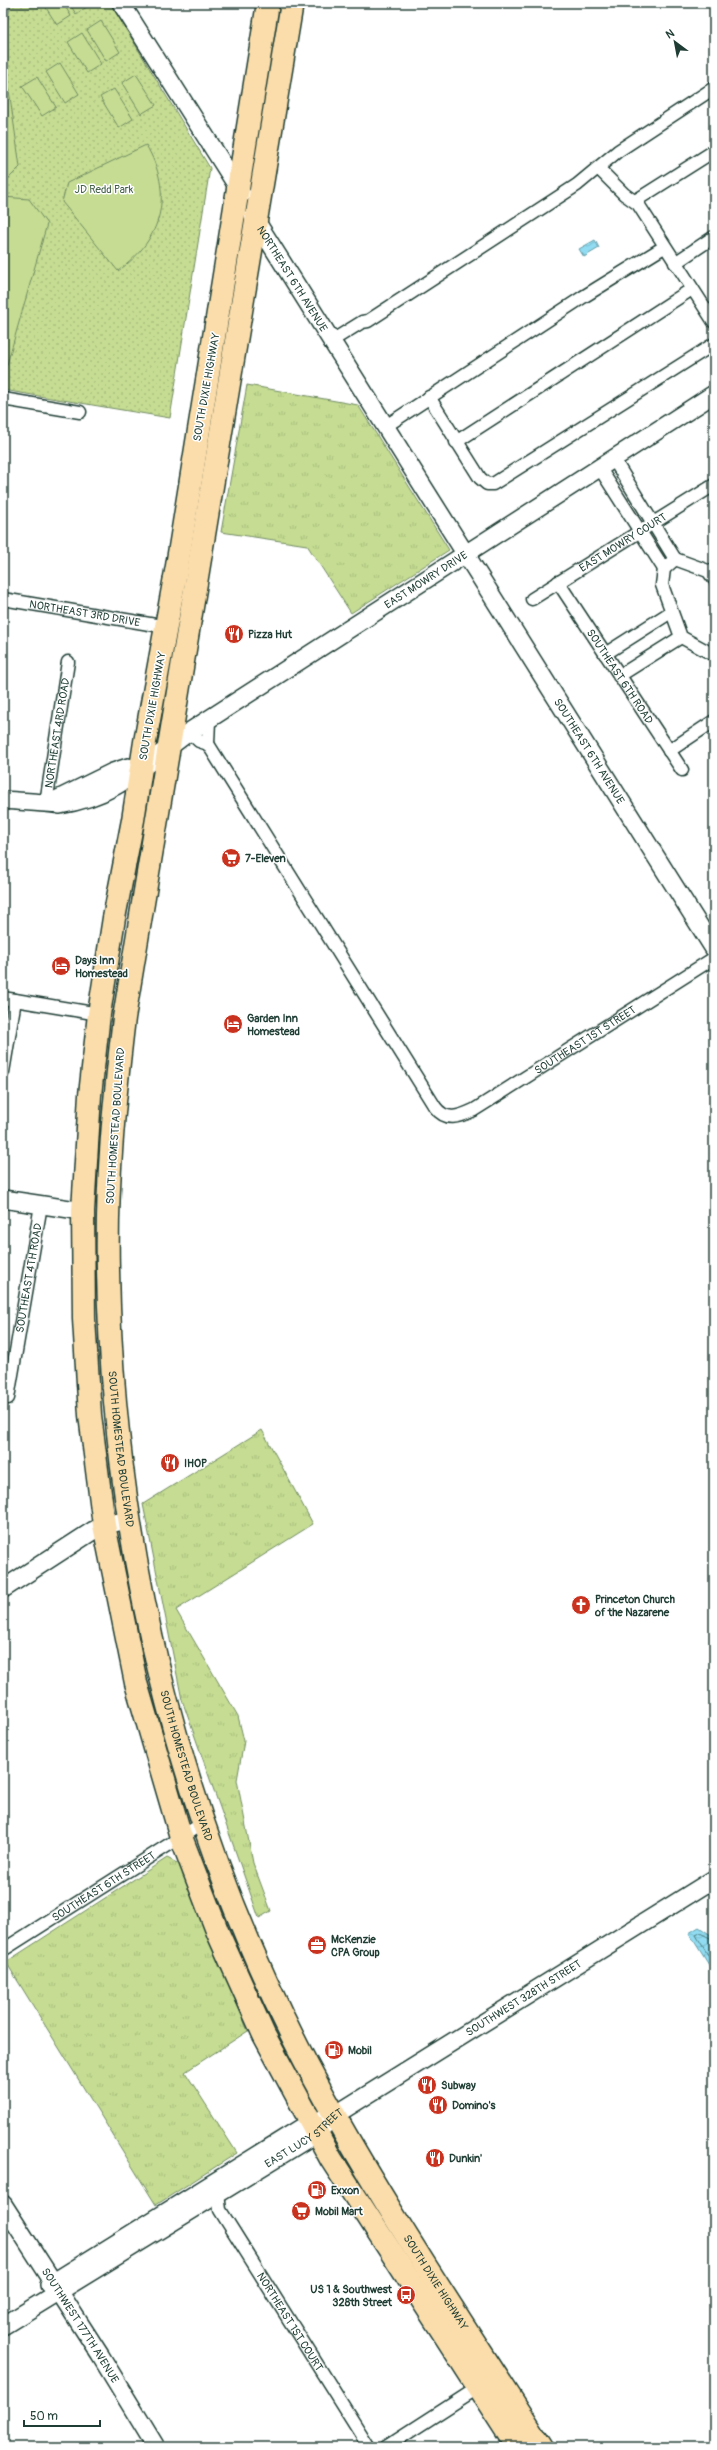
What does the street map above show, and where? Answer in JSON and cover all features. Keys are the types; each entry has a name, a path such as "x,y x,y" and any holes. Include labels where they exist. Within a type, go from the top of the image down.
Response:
{"highway":[{"name":"SOUTH DIXIE HIGHWAY","path":"141,770 239,190 250,107 268,3"},
{"name":"SOUTH DIXIE HIGHWAY","path":"167,749 292,3"},
{"name":"SOUTH HOMESTEAD BOULEVARD","path":"167,749 124,1018 112,1133 109,1203 110,1327 115,1407 135,1560 158,1670 176,1736 203,1823 224,1880 262,1972 305,2060 335,2115"},
{"path":"141,770 99,1014 92,1084 83,1211 86,1369 104,1525 136,1683 181,1837 240,1985 286,2078 314,2128"},
{"path":"92,1084 104,1106 99,1190 102,1198 109,1203"},
{"path":"83,1211 93,1220 96,1228 98,1306 110,1327"},
{"name":"SOUTH DIXIE HIGHWAY","path":"335,2115 368,2173 542,2447"},
{"name":"SOUTH DIXIE HIGHWAY","path":"314,2128 388,2250 517,2447"}],"street":[{"name":"NORTHEAST 6TH AVENUE","path":"122,3 239,190 256,221 335,343 466,552"},
{"path":"335,343 362,322 368,322 577,186 618,151 714,88"},
{"path":"635,202 714,151"},
{"path":"598,168 624,194 635,202 714,322"},
{"path":"675,263 714,238"},
{"path":"386,426 664,247"},
{"path":"456,442 692,289"},
{"path":"429,397 456,442 482,480 487,484 497,484 714,344"},
{"name":"EAST MOWRY DRIVE","path":"141,770 189,732 466,552 714,394"},
{"path":"3,399 80,412"},
{"path":"606,462 654,523 675,559 708,571 714,579"},
{"path":"606,462 641,530 664,569 662,585 681,637 714,655"},
{"name":"EAST MOWRY COURT","path":"532,599 714,485"},
{"name":"SOUTHEAST 6TH AVENUE","path":"466,552 714,949"},
{"path":"664,569 675,559"},
{"name":"SOUTHEAST 6TH ROAD","path":"558,582 682,770"},
{"name":"NORTHEAST 3RD DRIVE","path":"3,599 166,627"},
{"path":"605,654 671,612"},
{"path":"619,676 681,637"},
{"name":"NORTHEAST 4RD ROAD","path":"51,803 49,785 68,662"},
{"path":"189,732 199,741 208,744 209,720"},
{"path":"669,751 714,721"},
{"name":"SOUTHEAST 1ST STREET","path":"208,744 435,1107 443,1115 454,1118 474,1110 714,958"},
{"path":"3,800 51,803 112,772 128,767 141,770"},
{"path":"3,1072 9,999 99,1014"},
{"path":"3,1198 83,1211"},
{"name":"SOUTHEAST 4TH ROAD","path":"5,1398 41,1205"},
{"path":"3,1589 104,1525 129,1520"},
{"name":"SOUTHEAST 6TH STREET","path":"3,1950 203,1823"},
{"name":"SOUTHWEST 328TH STREET","path":"335,2115 713,1880"},
{"name":"EAST LUCY STREET","path":"3,2326 56,2287 171,2216 209,2195 335,2115"},
{"name":"NORTHEAST 1ST COURT","path":"209,2195 220,2210 369,2447"},
{"name":"SOUTHWEST 177TH AVENUE","path":"3,2204 156,2447"},
{"name":"EAST LUCY STREET","path":"3,2314 56,2287"},
{"path":"386,2447 479,2387"}],"green space":[{"name":"JD Redd Park","path":"11,3 110,3 210,168 170,418 3,390 3,40"},
{"path":"43,3 63,3 71,16 57,25"},
{"path":"69,3 89,3 90,5 76,14"},
{"path":"101,21 120,52 106,61 87,30"},
{"path":"82,33 101,64 87,73 68,42"},
{"path":"3,62 5,62 20,167 7,180 3,180"},
{"path":"60,63 79,94 65,103 46,72"},
{"path":"136,74 156,105 141,114 122,83"},
{"path":"37,77 56,107 42,116 22,86"},
{"path":"114,89 133,119 119,128 100,97"},
{"path":"146,145 155,163 160,180 161,198 159,214 154,230 145,245 118,271 62,202 67,183"},
{"path":"3,197 29,199 47,224 4,375"},
{"path":"247,385 358,405 449,550 351,613 307,545 221,532"},
{"path":"262,1430 313,1524 176,1610 238,1716 244,1741 237,1780 253,1863 271,1911 259,1918 182,1700 143,1504"},
{"path":"167,1858 179,1864 248,2031 185,2072 237,2153 156,2205 6,1962"}],"water":[{"path":"595,240 599,248 584,257 579,249"},
{"path":"699,1927 714,1937 714,1973 689,1933"}],"place":[{"name":"Pizza Hut","path":"234,634"},
{"name":"7-Eleven","path":"231,858"},
{"name":"Days Inn Homestead","path":"61,966"},
{"name":"Garden Inn Homestead","path":"233,1024"},
{"name":"IHOP","path":"170,1463"},
{"name":"Princeton Church of the Nazarene","path":"581,1605"},
{"name":"McKenzie CPA Group","path":"317,1945"},
{"name":"Mobil","path":"334,2050"},
{"name":"Subway","path":"427,2085"},
{"name":"Domino's","path":"438,2105"},
{"name":"Dunkin'","path":"435,2158"},
{"name":"Exxon","path":"317,2190"},
{"name":"Mobil Mart","path":"301,2211"},
{"name":"US 1 & Southwest 328th Street","path":"406,2295"}]}
